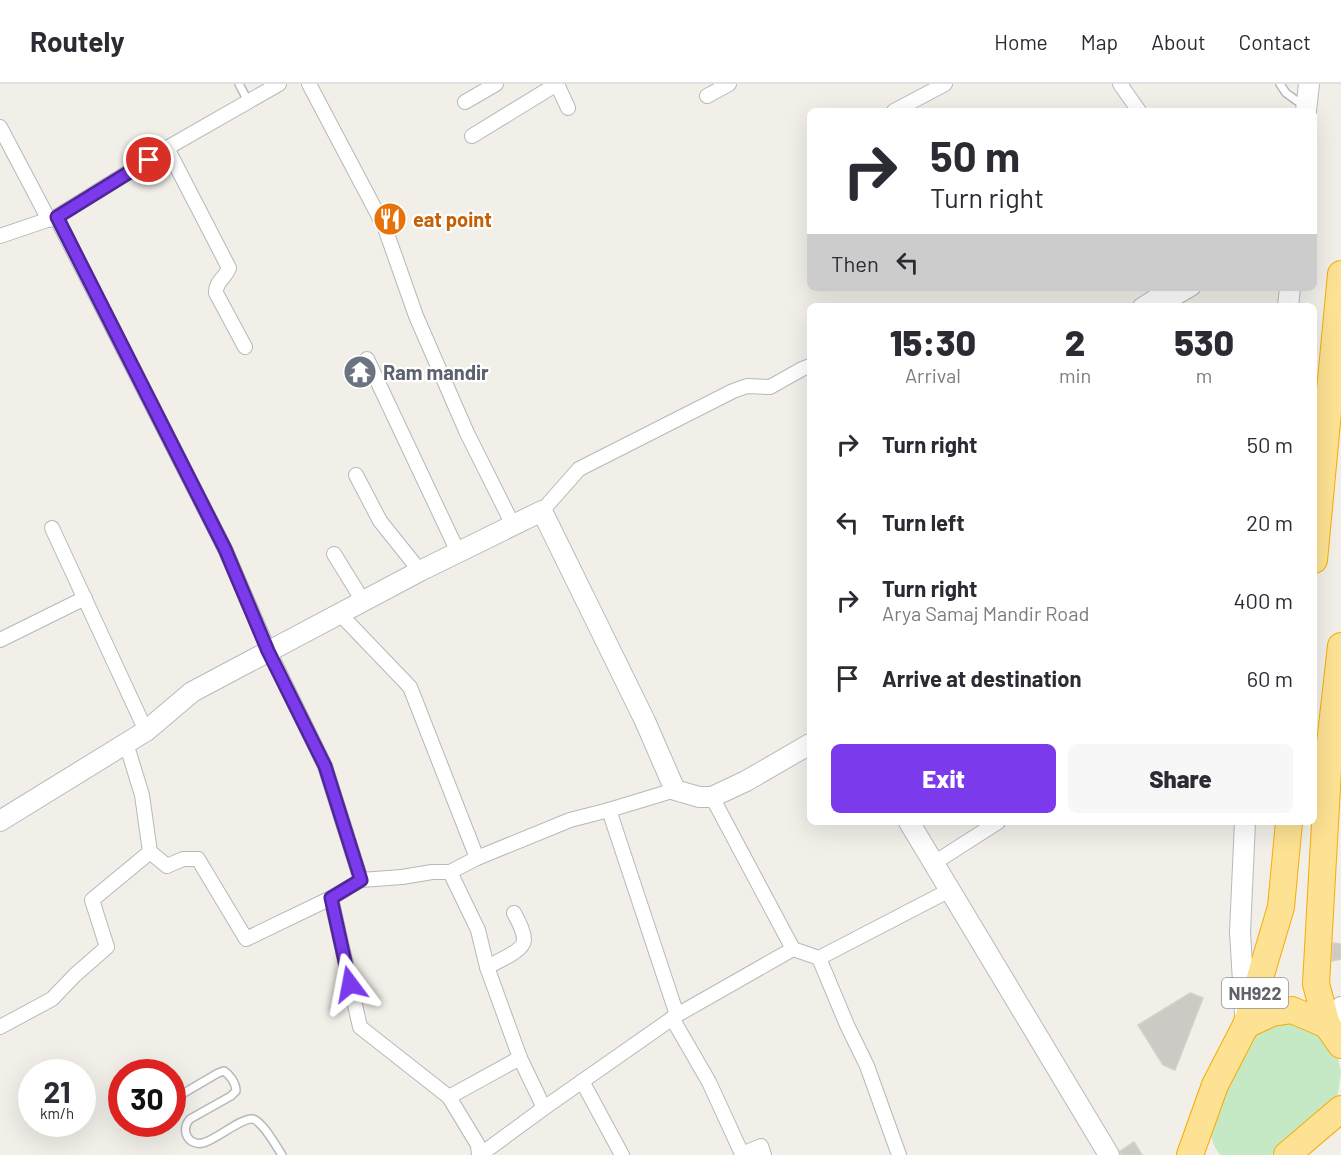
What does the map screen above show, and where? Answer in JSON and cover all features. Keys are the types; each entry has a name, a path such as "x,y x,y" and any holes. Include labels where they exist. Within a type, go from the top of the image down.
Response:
{"highway":[{"path":"1317,528 1341,274"},
{"name":"NH922","path":"1337,1025 1316,984 1329,752 1341,646"},
{"name":"NH922","path":"1198,1147 1215,1085 1246,1026 1281,907 1289,825"},
{"name":"NH922","path":"1246,1026 1272,1013 1292,1010 1337,1025"},
{"path":"1287,1155 1341,1109"}],"street":[{"path":"0,236 53,219 167,148 279,84"},
{"path":"309,84 385,228 416,316 467,433 513,525"},
{"path":"465,102 496,84"},
{"path":"472,136 557,84 568,108"},
{"path":"707,96 729,84"},
{"path":"900,108 945,84"},
{"path":"1120,84 1137,108"},
{"path":"1306,108 1309,84"},
{"path":"0,127 53,219 225,549 268,651 325,766 361,880"},
{"path":"167,148 230,268 217,285 216,293 245,347"},
{"path":"1146,303 1162,294 1178,291"},
{"path":"367,359 458,552"},
{"path":"0,821 146,730 192,692 420,571 542,511 579,470 733,391 747,386 770,387 807,367"},
{"path":"356,475 380,521 420,571"},
{"path":"542,511 645,720 675,790"},
{"path":"52,528 146,730"},
{"path":"334,554 363,601"},
{"path":"0,640 85,598"},
{"path":"339,613 410,687 477,858"},
{"path":"126,743 142,795 150,852 167,866 183,859 198,859 246,939 331,898 361,880 450,872 477,858 570,820 675,790 699,797 712,797 746,781 807,746"},
{"path":"712,797 793,949 819,958 950,890"},
{"path":"609,810 675,1017 709,1082 742,1154 761,1146 764,1155"},
{"path":"911,825 1109,1155"},
{"path":"934,863 993,825"},
{"path":"1245,825 1240,932 1246,1026"},
{"path":"0,1027 52,999 107,947 92,900 150,852"},
{"path":"450,872 478,930 486,968 520,1058 544,1108"},
{"path":"331,898 360,1027 449,1097 478,1145 479,1155"},
{"path":"486,968 518,950 523,944 524,938 514,913"},
{"path":"479,1155 675,1017 793,949"},
{"path":"819,958 867,1066 899,1155"},
{"path":"449,1097 520,1058"},
{"path":"582,1081 622,1155"}],"lane":[{"path":"238,84 248,101"},
{"path":"1280,84 1286,93 1305,108"},
{"path":"186,1092 224,1071 234,1082 236,1091 190,1119 186,1124"},
{"path":"186,1132 191,1141 200,1144 247,1119 254,1120 260,1123 282,1155"}],"green space":[{"path":"1281,1020 1313,1027 1335,1047 1341,1072 1338,1093 1332,1105 1271,1155 1221,1155 1213,1142 1210,1127 1250,1034"}],"building":[{"path":"1333,943 1341,944 1341,959 1332,961"},
{"path":"1190,993 1203,998 1175,1070 1163,1065 1138,1025"},
{"path":"1134,1142 1142,1155 1121,1155 1120,1151"}],"place":[{"name":"eat point","path":"390,219"},
{"name":"Ram mandir","path":"360,372"}],"route":[{"path":"149,160 57,217 225,549 268,651 325,766 361,880 331,898 350,984"}]}
